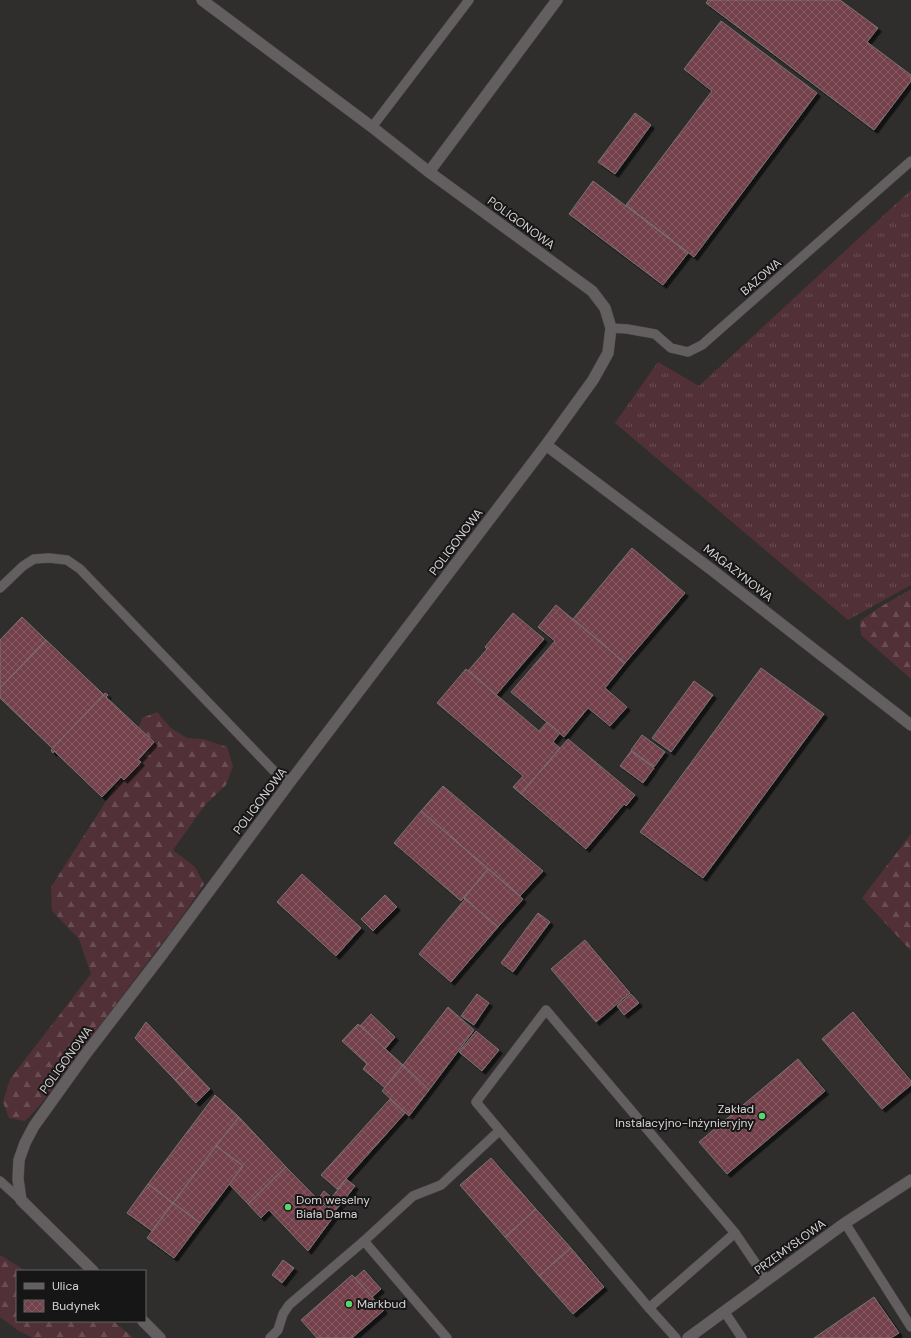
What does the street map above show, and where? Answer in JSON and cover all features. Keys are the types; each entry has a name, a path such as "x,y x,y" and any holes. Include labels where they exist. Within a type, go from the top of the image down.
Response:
{"street":[{"name":"POLIGONOWA","path":"21,1200 18,1178 19,1160 25,1143 34,1126 85,1055 161,956 290,782 546,446 593,380 608,353 611,328 605,308 592,291 429,172 202,0"},
{"path":"429,172 557,0"},
{"name":"MAGAZYNOWA","path":"546,446 712,570 911,725"},
{"name":"PRZEMYSŁOWA","path":"688,1338 844,1223 911,1180"},
{"path":"21,1200 92,1270"},
{"path":"144,1322 160,1338"}],"lane":[{"path":"372,128 469,0"},
{"name":"BAZOWA","path":"611,328 655,334 671,348 688,352 702,345 911,161"},
{"path":"0,588 23,566 34,559 49,558 67,560 80,569 274,771 290,782"},
{"path":"676,1338 499,1131 476,1102 546,1010 735,1233 767,1280"},
{"path":"270,1338 278,1330 283,1314 289,1305 364,1241 413,1196 441,1186 499,1131"},
{"path":"0,1181 21,1200"},
{"path":"844,1223 911,1327"},
{"path":"649,1308 735,1233"},
{"path":"364,1241 447,1338"},
{"path":"724,1311 742,1338"}],"green space":[{"path":"911,190 911,585 848,620 615,423 658,362 699,386"},
{"path":"911,589 911,679 861,635 860,621 880,607"},
{"path":"157,712 171,728 187,738 203,739 227,747 233,766 226,785 205,805 173,850 195,867 204,884 186,911 41,1104 25,1121 9,1118 3,1102 10,1079 91,974 79,939 52,911 51,887 126,770 142,718"},
{"path":"911,834 911,951 862,898"},
{"path":"0,1255 24,1270 16,1270 16,1322 114,1322 134,1338 33,1338 19,1331 0,1317"}],"building":[{"path":"708,0 840,0 878,28 867,42 911,75 911,81 874,130 706,3"},
{"path":"721,21 817,93 694,257 626,205 712,91 684,69"},
{"path":"635,113 651,125 615,174 598,162"},
{"path":"593,181 688,253 663,285 569,214"},
{"path":"632,548 685,593 625,663 573,619"},
{"path":"556,605 625,663 605,688 627,707 610,726 588,708 564,737 511,692 555,641 538,627"},
{"path":"513,613 544,639 496,695 468,671 487,649 485,647"},
{"path":"22,617 46,640 0,688 0,640"},
{"path":"46,640 104,695 53,749 0,698 0,688"},
{"path":"761,668 824,714 703,878 640,832"},
{"path":"466,669 539,731 547,722 560,733 553,742 560,748 521,794 513,787 523,776 437,703"},
{"path":"694,681 713,695 671,752 652,738"},
{"path":"105,693 108,695 106,697 154,742 138,760 141,762 124,780 121,777 102,797 54,751 53,753 51,750"},
{"path":"642,735 665,752 654,767 631,750"},
{"path":"568,739 635,795 626,806 624,804 586,849 521,794"},
{"path":"631,751 654,768 643,783 620,766"},
{"path":"443,786 543,871 520,896 421,811"},
{"path":"421,811 488,869 461,901 394,843"},
{"path":"488,869 523,899 498,927 464,898"},
{"path":"302,874 361,928 336,956 277,902"},
{"path":"385,895 397,907 373,931 361,919"},
{"path":"465,899 498,927 451,982 419,954"},
{"path":"538,913 550,922 513,972 501,963"},
{"path":"585,940 630,993 596,1022 551,969"},
{"path":"477,994 489,1003 474,1025 461,1016"},
{"path":"631,994 639,1003 624,1015 617,1006"},
{"path":"448,1007 474,1030 429,1090 403,1065"},
{"path":"853,1012 911,1081 911,1085 882,1109 822,1039"},
{"path":"371,1014 395,1037 385,1049 360,1026"},
{"path":"146,1022 189,1067 175,1080 135,1038"},
{"path":"358,1024 403,1065 385,1088 363,1069 367,1064 342,1041"},
{"path":"476,1031 499,1050 482,1071 459,1052"},
{"name":"Zakład Instalacyjno-Inżynieryjny","path":"798,1059 825,1091 727,1174 699,1142"},
{"path":"403,1065 429,1090 409,1116 382,1091"},
{"path":"189,1067 210,1089 196,1103 175,1080"},
{"path":"215,1095 239,1117 173,1203 148,1184"},
{"path":"390,1099 405,1113 337,1189 321,1175"},
{"path":"239,1117 286,1167 248,1204 229,1184 243,1166 216,1146"},
{"path":"216,1146 243,1166 200,1223 173,1203"},
{"path":"491,1158 536,1209 505,1237 460,1185"},
{"name":"Dom weselny Biała Dama","path":"286,1167 334,1216 308,1251 269,1210 261,1218 248,1204"},
{"path":"346,1179 355,1186 341,1204 332,1197"},
{"path":"148,1184 173,1203 152,1231 127,1213"},
{"path":"324,1191 340,1205 334,1212 318,1199"},
{"path":"173,1203 200,1223 174,1258 147,1238"},
{"path":"536,1209 571,1248 539,1276 505,1237"},
{"path":"571,1248 604,1287 573,1314 539,1276"},
{"path":"283,1260 294,1268 282,1283 272,1275"},
{"path":"364,1270 381,1289 372,1297 355,1278"},
{"name":"Markbud","path":"352,1275 384,1310 352,1338 317,1338 301,1320"},
{"path":"874,1297 899,1333 891,1338 814,1338"}],"place":[{"name":"Zakład Instalacyjno-Inżynieryjny","path":"762,1116"},
{"name":"Dom weselny Biała Dama","path":"288,1207"},
{"name":"Markbud","path":"349,1304"}]}
